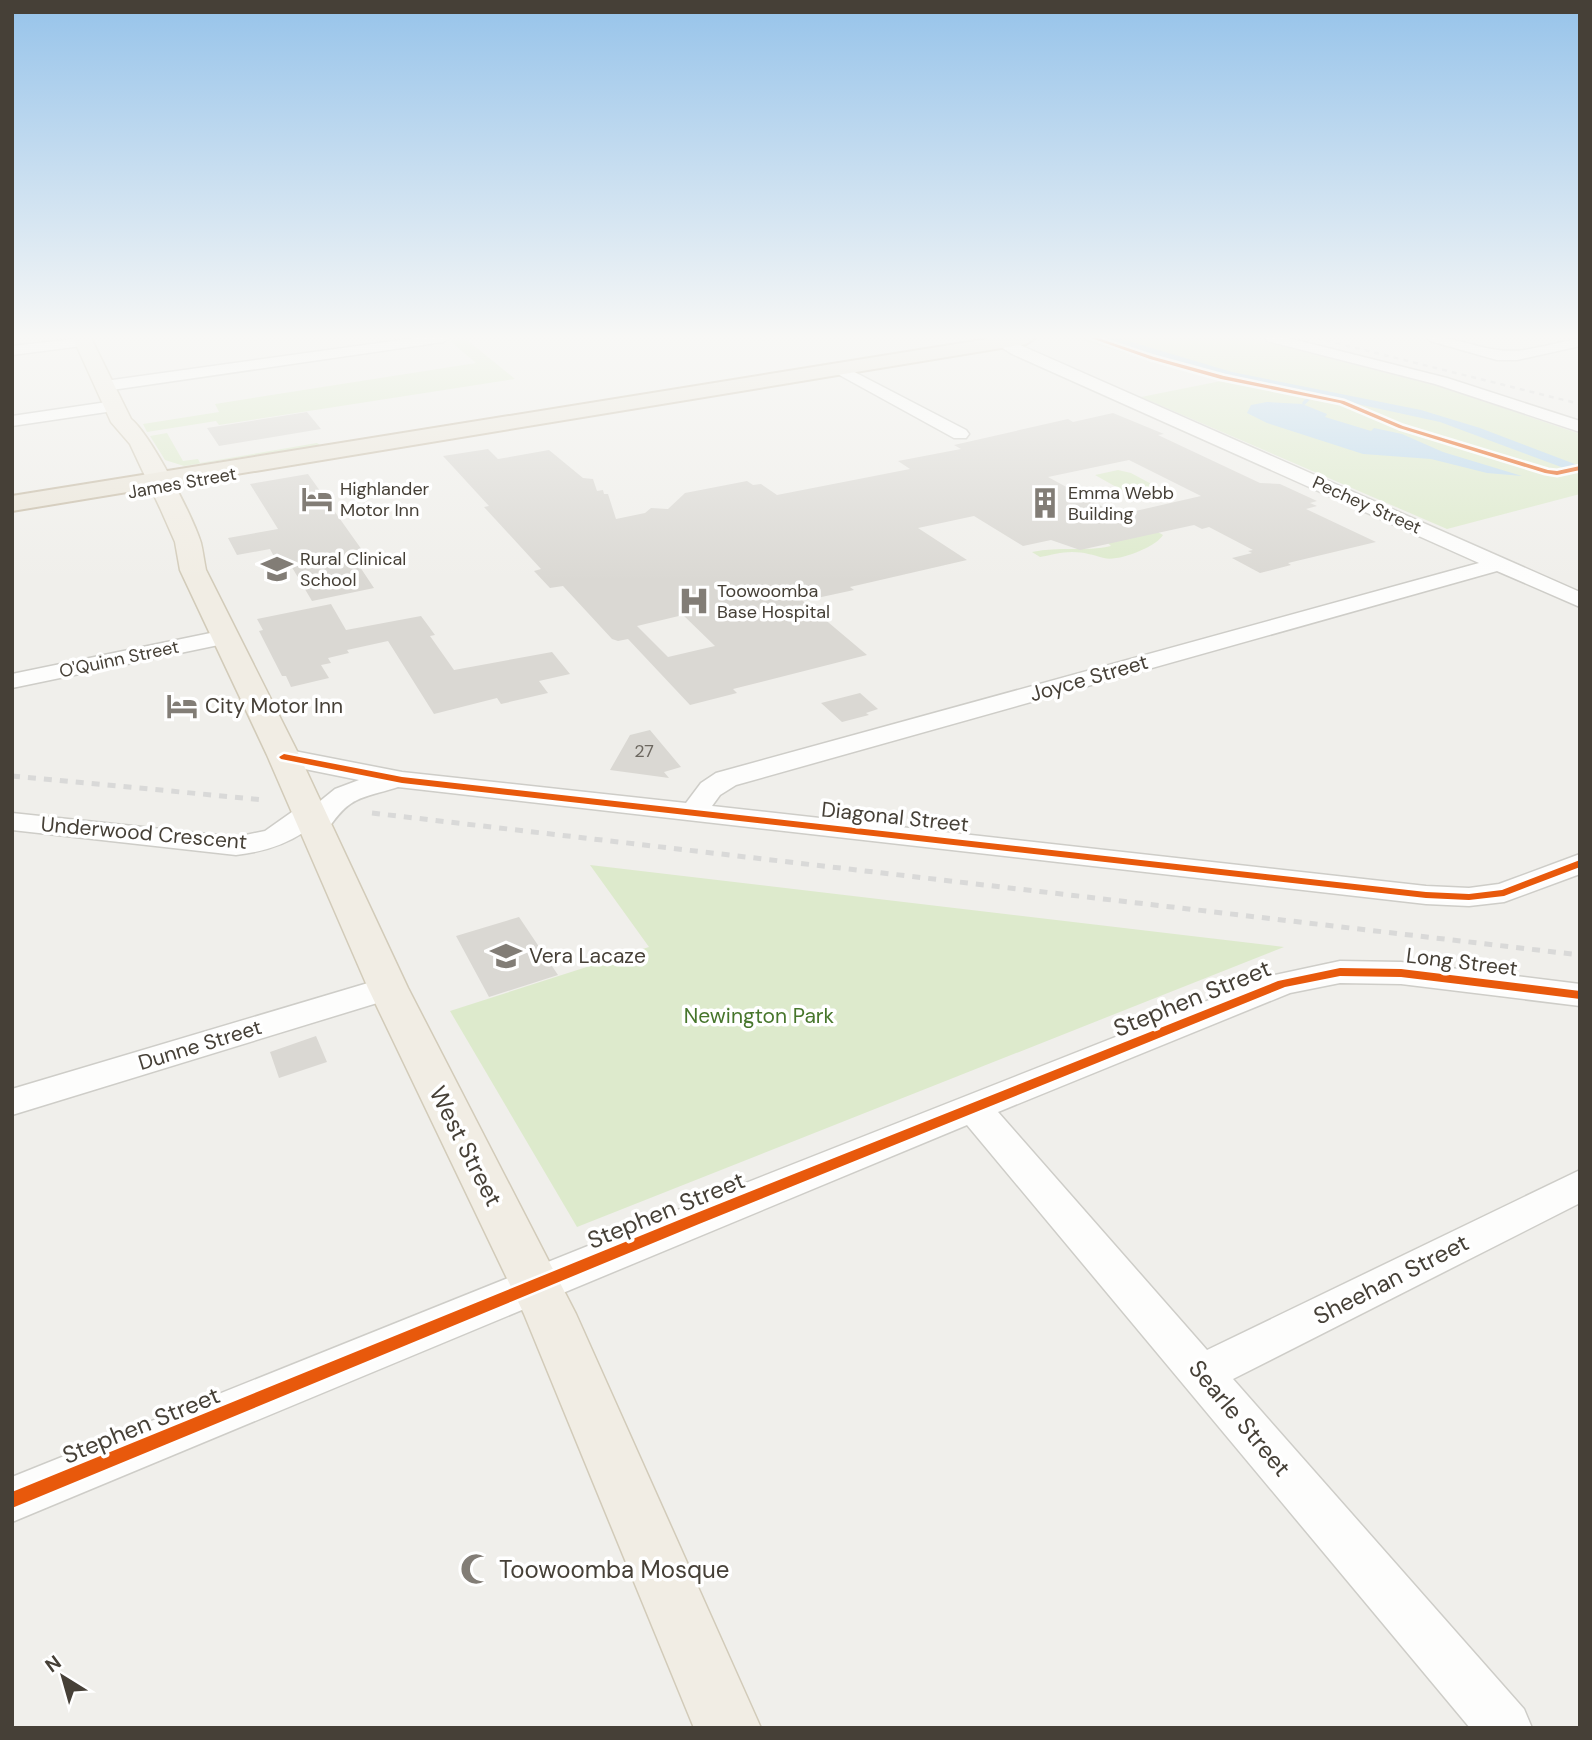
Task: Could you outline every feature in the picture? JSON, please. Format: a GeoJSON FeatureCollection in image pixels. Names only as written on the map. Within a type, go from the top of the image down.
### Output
{"type":"FeatureCollection","features":[{"type":"Feature","properties":{"kind":"highway","name":"James Street"},"geometry":{"type":"LineString","coordinates":[[149,485],[217,469],[537,419]]}},
{"type":"Feature","properties":{"kind":"highway","name":"James Street"},"geometry":{"type":"LineString","coordinates":[[75,497],[119,478],[179,494],[193,486],[351,450]]}},
{"type":"Feature","properties":{"kind":"highway"},"geometry":{"type":"LineString","coordinates":[[12,504],[75,497],[124,499],[137,503],[149,485]]}},
{"type":"Feature","properties":{"kind":"highway"},"geometry":{"type":"LineString","coordinates":[[12,511],[75,497]]}},
{"type":"Feature","properties":{"kind":"main road","name":"West Street"},"geometry":{"type":"LineString","coordinates":[[118,419],[121,447],[149,485],[173,549],[193,570],[284,757],[388,988],[537,1286],[729,1728]]}},
{"type":"Feature","properties":{"kind":"street"},"geometry":{"type":"LineString","coordinates":[[12,421],[39,419]]}},
{"type":"Feature","properties":{"kind":"street"},"geometry":{"type":"LineString","coordinates":[[932,419],[960,434]]}},
{"type":"Feature","properties":{"kind":"street","name":"Pechey Street"},"geometry":{"type":"LineString","coordinates":[[1174,419],[1580,600]]}},
{"type":"Feature","properties":{"kind":"street"},"geometry":{"type":"LineString","coordinates":[[1557,419],[1580,427]]}},
{"type":"Feature","properties":{"kind":"street","name":"Joyce Street"},"geometry":{"type":"LineString","coordinates":[[694,814],[705,793],[713,785],[726,779],[1499,564]]}},
{"type":"Feature","properties":{"kind":"street","name":"O'Quinn Street"},"geometry":{"type":"LineString","coordinates":[[12,681],[225,637]]}},
{"type":"Feature","properties":{"kind":"street","name":"Diagonal Street"},"geometry":{"type":"LineString","coordinates":[[284,757],[402,780],[1426,895],[1469,897],[1504,893],[1580,863]]}},
{"type":"Feature","properties":{"kind":"street","name":"Diagonal Street"},"geometry":{"type":"LineString","coordinates":[[312,820],[335,799],[358,786],[402,780]]}},
{"type":"Feature","properties":{"kind":"street","name":"Underwood Crescent"},"geometry":{"type":"LineString","coordinates":[[12,821],[236,846],[270,841],[312,820]]}},
{"type":"Feature","properties":{"kind":"street","name":"Long Street"},"geometry":{"type":"LineString","coordinates":[[1340,972],[1401,973],[1580,995]]}},
{"type":"Feature","properties":{"kind":"street","name":"Stephen Street"},"geometry":{"type":"LineString","coordinates":[[12,1500],[1282,984],[1340,972]]}},
{"type":"Feature","properties":{"kind":"street","name":"Dunne Street"},"geometry":{"type":"LineString","coordinates":[[12,1102],[388,988]]}},
{"type":"Feature","properties":{"kind":"street","name":"Searle Street"},"geometry":{"type":"LineString","coordinates":[[974,1109],[1505,1728]]}},
{"type":"Feature","properties":{"kind":"street","name":"Sheehan Street"},"geometry":{"type":"LineString","coordinates":[[1203,1373],[1580,1185]]}},
{"type":"Feature","properties":{"kind":"green space"},"geometry":{"type":"Polygon","coordinates":[[[173,419],[256,419],[219,425],[216,421],[147,432],[143,424],[173,419]]]}},
{"type":"Feature","properties":{"kind":"green space"},"geometry":{"type":"Polygon","coordinates":[[[1192,419],[1537,419],[1580,434],[1580,494],[1447,529],[1192,419]]]}},
{"type":"Feature","properties":{"kind":"green space"},"geometry":{"type":"Polygon","coordinates":[[[167,433],[183,461],[198,459],[200,463],[317,443],[320,445],[184,466],[165,460],[150,436],[167,433]]]}},
{"type":"Feature","properties":{"kind":"green space"},"geometry":{"type":"Polygon","coordinates":[[[1118,470],[1131,473],[1168,493],[1141,501],[1095,475],[1118,470]]]}},
{"type":"Feature","properties":{"kind":"green space"},"geometry":{"type":"Polygon","coordinates":[[[1151,528],[1163,535],[1159,540],[1145,549],[1118,558],[1072,552],[1040,557],[1032,552],[1111,546],[1108,543],[1151,528]]]}},
{"type":"Feature","properties":{"kind":"green space","name":"Newington Park"},"geometry":{"type":"Polygon","coordinates":[[[590,865],[1284,947],[577,1227],[450,1011],[649,947],[590,865]]]}},
{"type":"Feature","properties":{"kind":"water"},"geometry":{"type":"Polygon","coordinates":[[[1259,419],[1332,419],[1371,431],[1374,428],[1402,434],[1443,452],[1522,476],[1487,473],[1431,459],[1363,454],[1259,419]]]}},
{"type":"Feature","properties":{"kind":"water"},"geometry":{"type":"Polygon","coordinates":[[[1427,419],[1451,419],[1480,428],[1580,466],[1580,474],[1427,419]]]}},
{"type":"Feature","properties":{"kind":"building"},"geometry":{"type":"Polygon","coordinates":[[[262,419],[313,419],[321,429],[219,446],[207,428],[262,419]]]}},
{"type":"Feature","properties":{"kind":"building"},"geometry":{"type":"Polygon","coordinates":[[[1068,419],[1073,422],[1085,419],[1128,419],[1164,434],[1158,435],[1260,483],[1280,484],[1317,501],[1310,503],[1317,506],[1306,509],[1376,542],[1288,563],[1291,565],[1260,573],[1232,558],[1252,553],[1248,551],[1253,550],[1209,527],[1202,529],[1194,525],[1080,550],[1051,540],[1023,546],[974,516],[918,528],[967,560],[850,587],[854,590],[803,601],[867,655],[733,689],[737,693],[690,705],[628,639],[612,639],[563,586],[550,588],[534,571],[541,569],[484,507],[489,506],[443,456],[488,449],[498,459],[549,450],[583,478],[593,479],[597,491],[603,490],[604,494],[608,494],[616,519],[645,513],[651,508],[668,509],[685,493],[747,481],[753,485],[761,484],[777,495],[910,469],[898,461],[961,449],[954,445],[1068,419]],[[1129,460],[1048,477],[1118,515],[1201,496],[1129,460]],[[683,615],[637,626],[668,657],[715,646],[683,615]]]}},
{"type":"Feature","properties":{"kind":"building"},"geometry":{"type":"Polygon","coordinates":[[[308,474],[362,550],[350,552],[374,588],[312,601],[290,564],[279,566],[270,549],[237,555],[228,538],[278,529],[250,484],[308,474]]]}},
{"type":"Feature","properties":{"kind":"building"},"geometry":{"type":"Polygon","coordinates":[[[331,604],[346,630],[421,616],[435,635],[430,636],[454,670],[552,652],[570,674],[539,681],[548,693],[501,704],[497,698],[434,714],[388,641],[347,650],[349,653],[328,658],[331,663],[321,665],[329,678],[291,687],[286,676],[282,676],[259,631],[263,630],[257,619],[331,604]]]}},
{"type":"Feature","properties":{"kind":"building"},"geometry":{"type":"Polygon","coordinates":[[[860,693],[878,709],[866,713],[869,715],[842,722],[821,703],[860,693]]]}},
{"type":"Feature","properties":{"kind":"building"},"geometry":{"type":"Polygon","coordinates":[[[650,730],[681,767],[664,772],[669,778],[610,770],[630,735],[650,730]]]}},
{"type":"Feature","properties":{"kind":"building","name":"Vera Lacaze"},"geometry":{"type":"Polygon","coordinates":[[[519,917],[558,975],[489,997],[456,936],[519,917]]]}},
{"type":"Feature","properties":{"kind":"building"},"geometry":{"type":"Polygon","coordinates":[[[316,1036],[327,1062],[279,1078],[270,1052],[316,1036]]]}},
{"type":"Feature","properties":{"kind":"railway"},"geometry":{"type":"LineString","coordinates":[[12,776],[265,800]]}},
{"type":"Feature","properties":{"kind":"railway"},"geometry":{"type":"LineString","coordinates":[[372,813],[1580,955]]}},
{"type":"Feature","properties":{"kind":"cycle path"},"geometry":{"type":"LineString","coordinates":[[1383,419],[1547,472],[1557,473],[1580,468]]}},
{"type":"Feature","properties":{"kind":"cycle path"},"geometry":{"type":"LineString","coordinates":[[284,757],[402,780],[1426,895],[1469,897],[1504,893],[1580,863]]}},
{"type":"Feature","properties":{"kind":"cycle path"},"geometry":{"type":"LineString","coordinates":[[12,1500],[694,1220],[1282,984],[1340,972],[1401,973],[1580,995]]}},
{"type":"Feature","properties":{"kind":"place","name":"Highlander Motor Inn"},"geometry":{"type":"Point","coordinates":[317,499]}},
{"type":"Feature","properties":{"kind":"place","name":"Emma Webb Building"},"geometry":{"type":"Point","coordinates":[1045,503]}},
{"type":"Feature","properties":{"kind":"place","name":"Rural Clinical School"},"geometry":{"type":"Point","coordinates":[277,569]}},
{"type":"Feature","properties":{"kind":"place","name":"Toowoomba Base Hospital"},"geometry":{"type":"Point","coordinates":[694,601]}},
{"type":"Feature","properties":{"kind":"place","name":"City Motor Inn"},"geometry":{"type":"Point","coordinates":[182,706]}},
{"type":"Feature","properties":{"kind":"place","name":"Vera Lacaze"},"geometry":{"type":"Point","coordinates":[506,956]}},
{"type":"Feature","properties":{"kind":"place","name":"Toowoomba Mosque"},"geometry":{"type":"Point","coordinates":[476,1569]}}]}
